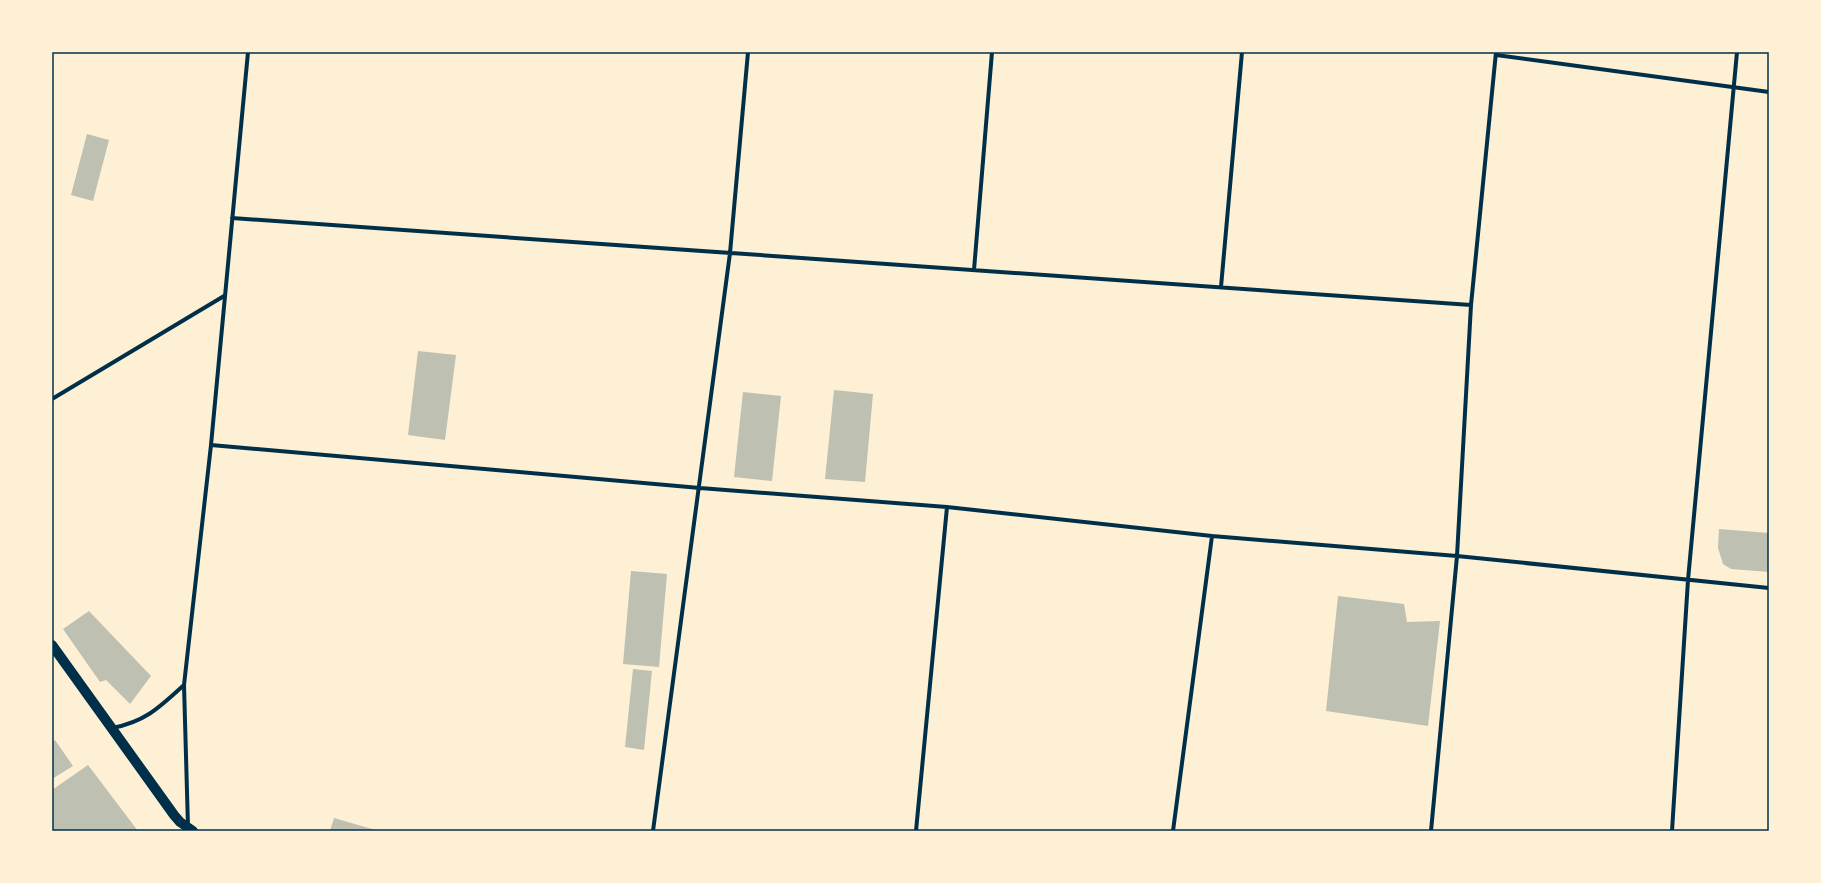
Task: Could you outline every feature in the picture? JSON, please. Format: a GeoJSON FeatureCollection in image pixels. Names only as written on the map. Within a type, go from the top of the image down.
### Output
{"type":"FeatureCollection","features":[{"type":"Feature","properties":{"kind":"main road"},"geometry":{"type":"LineString","coordinates":[[52,645],[174,815],[189,830]]}},
{"type":"Feature","properties":{"kind":"street"},"geometry":{"type":"LineString","coordinates":[[189,830],[184,685],[211,445],[248,52]]}},
{"type":"Feature","properties":{"kind":"street"},"geometry":{"type":"LineString","coordinates":[[653,831],[700,488],[730,253],[748,52]]}},
{"type":"Feature","properties":{"kind":"street"},"geometry":{"type":"LineString","coordinates":[[974,270],[992,52]]}},
{"type":"Feature","properties":{"kind":"street"},"geometry":{"type":"LineString","coordinates":[[1221,287],[1242,52]]}},
{"type":"Feature","properties":{"kind":"street"},"geometry":{"type":"LineString","coordinates":[[1672,831],[1688,580],[1737,52]]}},
{"type":"Feature","properties":{"kind":"street"},"geometry":{"type":"LineString","coordinates":[[1431,831],[1457,556],[1471,305],[1496,54],[1769,92]]}},
{"type":"Feature","properties":{"kind":"street"},"geometry":{"type":"LineString","coordinates":[[232,218],[1471,305]]}},
{"type":"Feature","properties":{"kind":"street"},"geometry":{"type":"LineString","coordinates":[[52,399],[224,296]]}},
{"type":"Feature","properties":{"kind":"street"},"geometry":{"type":"LineString","coordinates":[[211,445],[700,488],[947,507],[1212,536],[1457,556],[1769,588]]}},
{"type":"Feature","properties":{"kind":"street"},"geometry":{"type":"LineString","coordinates":[[916,831],[947,507]]}},
{"type":"Feature","properties":{"kind":"street"},"geometry":{"type":"LineString","coordinates":[[1173,831],[1212,536]]}},
{"type":"Feature","properties":{"kind":"street"},"geometry":{"type":"LineString","coordinates":[[112,728],[142,720],[184,685]]}},
{"type":"Feature","properties":{"kind":"building"},"geometry":{"type":"Polygon","coordinates":[[[87,134],[109,140],[93,201],[71,195],[87,134]]]}},
{"type":"Feature","properties":{"kind":"building"},"geometry":{"type":"Polygon","coordinates":[[[418,351],[456,355],[445,440],[408,435],[418,351]]]}},
{"type":"Feature","properties":{"kind":"building"},"geometry":{"type":"Polygon","coordinates":[[[834,390],[873,394],[865,482],[825,479],[834,390]]]}},
{"type":"Feature","properties":{"kind":"building"},"geometry":{"type":"Polygon","coordinates":[[[743,392],[781,396],[772,481],[734,477],[743,392]]]}},
{"type":"Feature","properties":{"kind":"building"},"geometry":{"type":"Polygon","coordinates":[[[1719,529],[1769,533],[1769,572],[1731,569],[1723,564],[1718,548],[1719,529]]]}},
{"type":"Feature","properties":{"kind":"building"},"geometry":{"type":"Polygon","coordinates":[[[631,571],[667,574],[659,667],[623,664],[631,571]]]}},
{"type":"Feature","properties":{"kind":"building"},"geometry":{"type":"Polygon","coordinates":[[[1338,596],[1404,604],[1407,622],[1440,621],[1428,726],[1326,711],[1338,596]]]}},
{"type":"Feature","properties":{"kind":"building"},"geometry":{"type":"Polygon","coordinates":[[[89,611],[151,676],[130,704],[106,680],[100,682],[63,629],[89,611]]]}},
{"type":"Feature","properties":{"kind":"building"},"geometry":{"type":"Polygon","coordinates":[[[633,669],[652,671],[644,750],[625,747],[633,669]]]}},
{"type":"Feature","properties":{"kind":"building"},"geometry":{"type":"Polygon","coordinates":[[[55,740],[73,766],[52,779],[52,742],[55,740]]]}},
{"type":"Feature","properties":{"kind":"building"},"geometry":{"type":"Polygon","coordinates":[[[88,765],[138,831],[52,831],[52,790],[88,765]]]}},
{"type":"Feature","properties":{"kind":"building"},"geometry":{"type":"Polygon","coordinates":[[[334,818],[379,831],[330,831],[334,818]]]}}]}
